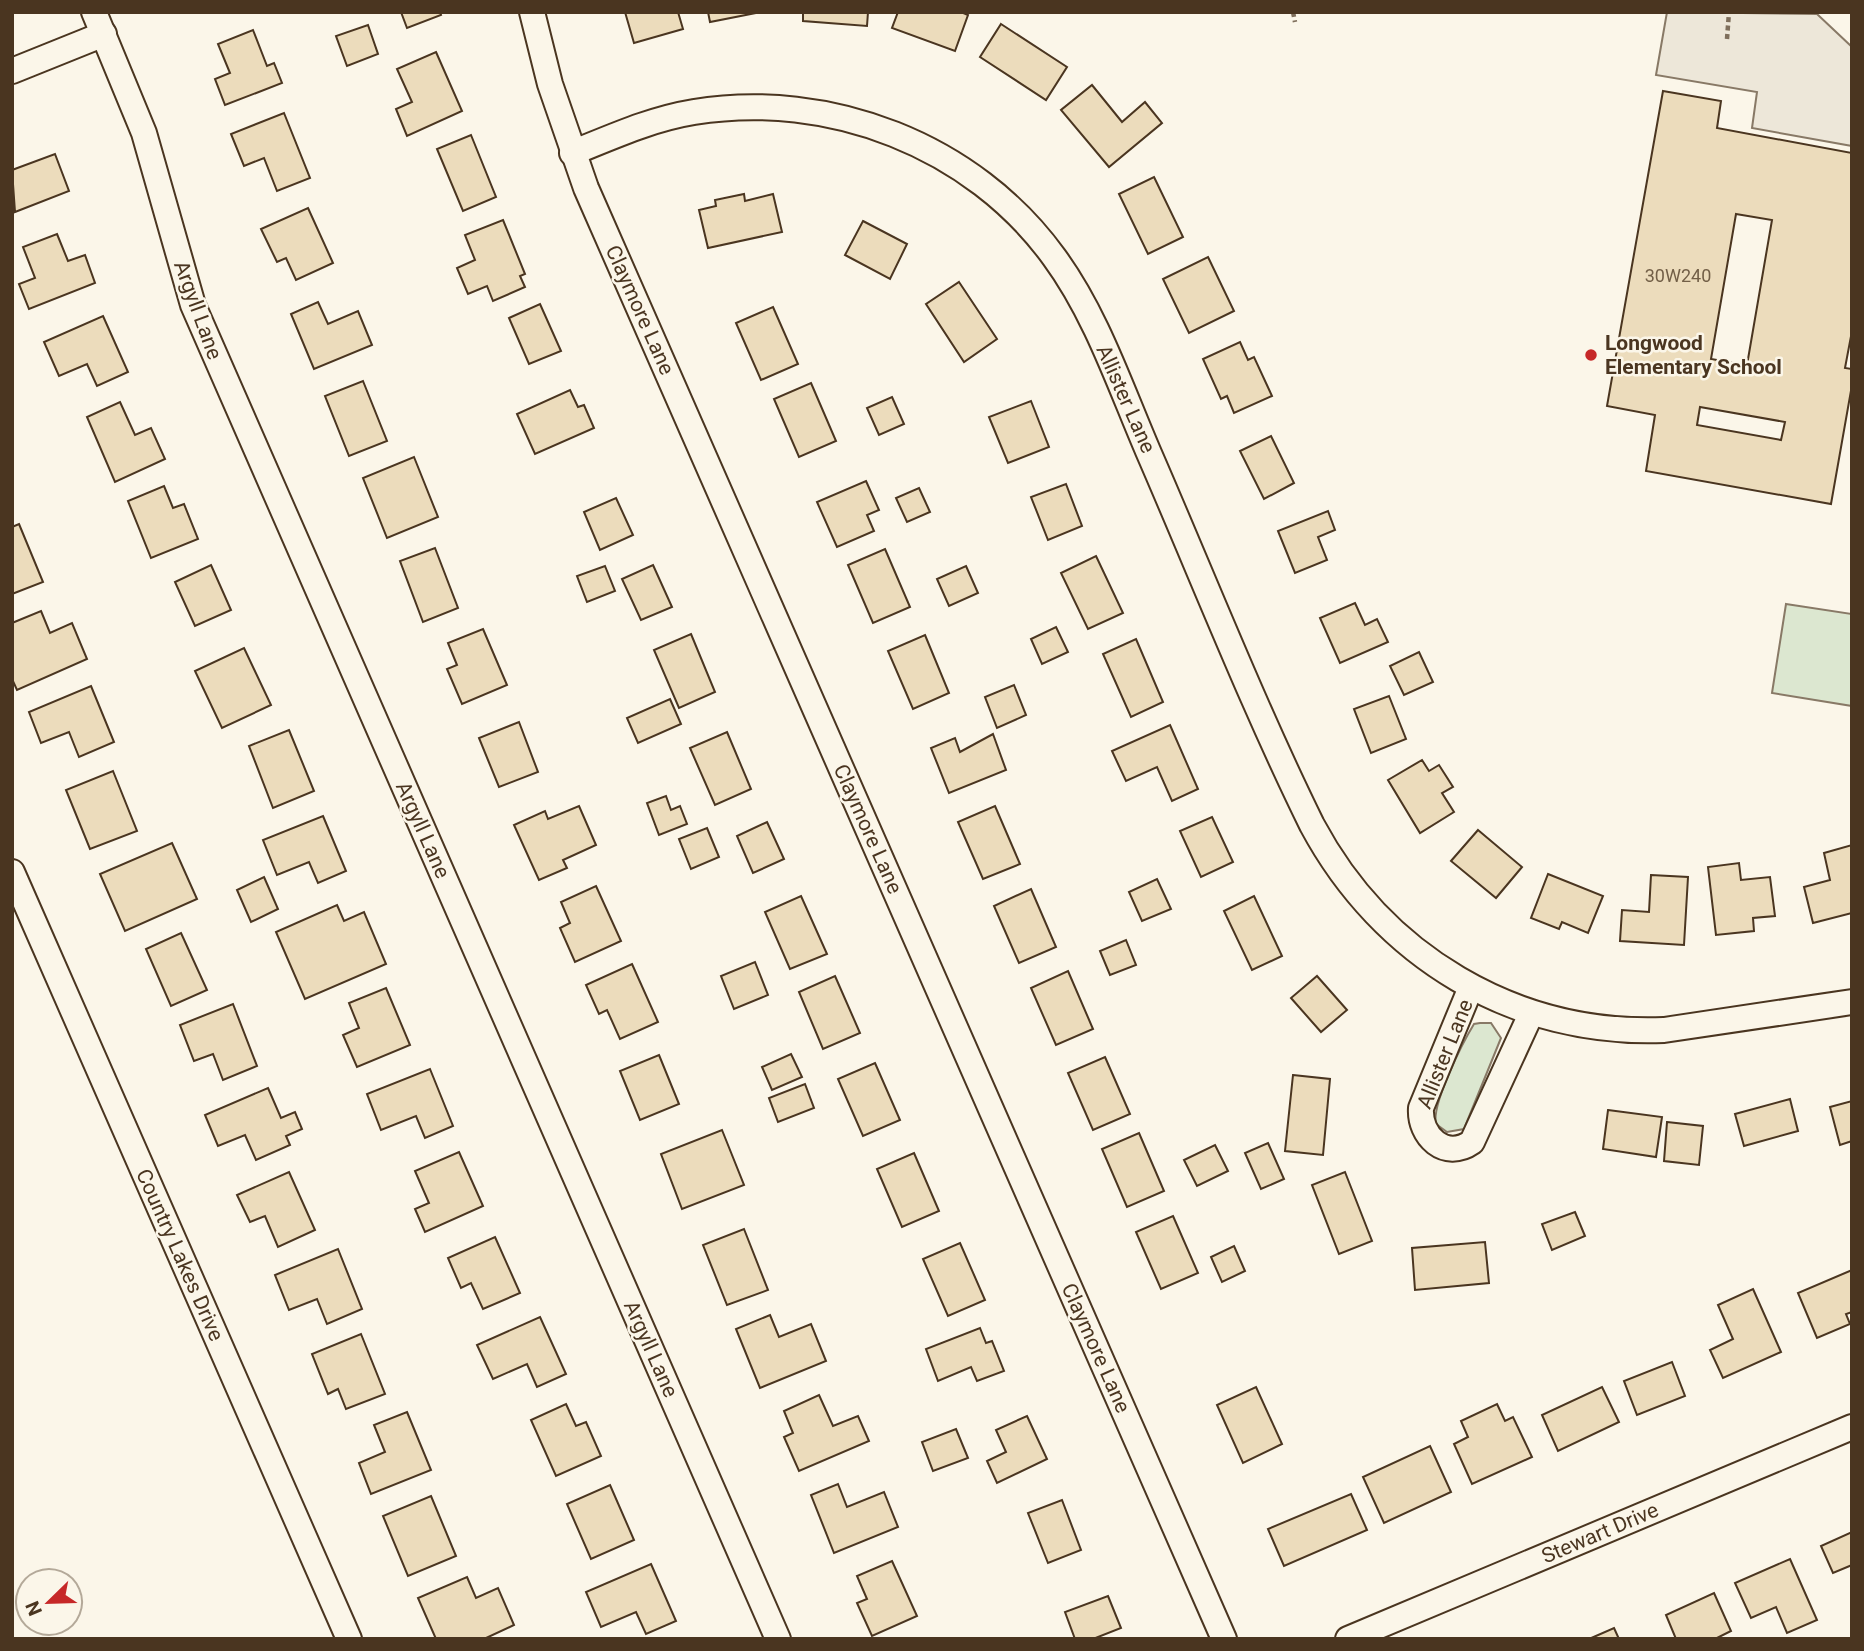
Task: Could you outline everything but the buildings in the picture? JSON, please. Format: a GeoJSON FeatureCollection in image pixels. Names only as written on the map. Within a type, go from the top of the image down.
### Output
{"type":"FeatureCollection","features":[{"type":"Feature","properties":{"kind":"street","name":"Claymore Lane"},"geometry":{"type":"LineString","coordinates":[[532,12],[550,84],[572,153],[1224,1639]]}},
{"type":"Feature","properties":{"kind":"street"},"geometry":{"type":"LineString","coordinates":[[12,71],[99,23]]}},
{"type":"Feature","properties":{"kind":"street","name":"Argyll Lane"},"geometry":{"type":"LineString","coordinates":[[99,23],[144,133],[193,305],[778,1639]]}},
{"type":"Feature","properties":{"kind":"street","name":"Allister Lane"},"geometry":{"type":"LineString","coordinates":[[572,153],[661,119],[694,112],[751,106],[813,110],[865,124],[922,146],[999,199],[1053,255],[1090,319],[1294,788],[1328,855],[1362,900],[1411,949],[1471,987],[1531,1014],[1583,1025],[1634,1031],[1703,1026],[1852,1002]]}},
{"type":"Feature","properties":{"kind":"street","name":"Country Lakes Drive"},"geometry":{"type":"LineString","coordinates":[[12,872],[349,1639]]}},
{"type":"Feature","properties":{"kind":"street","name":"Allister Lane"},"geometry":{"type":"LineString","coordinates":[[1471,987],[1421,1108],[1420,1123],[1425,1134],[1444,1148],[1462,1149],[1472,1142],[1531,1014]]}},
{"type":"Feature","properties":{"kind":"street","name":"Stewart Drive"},"geometry":{"type":"LineString","coordinates":[[1348,1639],[1852,1427]]}},
{"type":"Feature","properties":{"kind":"path"},"geometry":{"type":"LineString","coordinates":[[1293,12],[1294,22]]}},
{"type":"Feature","properties":{"kind":"path"},"geometry":{"type":"LineString","coordinates":[[1727,39],[1729,12]]}},
{"type":"Feature","properties":{"kind":"green space"},"geometry":{"type":"Polygon","coordinates":[[[1786,604],[1852,614],[1852,706],[1772,693],[1786,604]]]}},
{"type":"Feature","properties":{"kind":"green space"},"geometry":{"type":"Polygon","coordinates":[[[1491,1023],[1501,1038],[1464,1129],[1447,1132],[1436,1124],[1438,1103],[1474,1024],[1491,1023]]]}},
{"type":"Feature","properties":{"kind":"shaded area"},"geometry":{"type":"Polygon","coordinates":[[[1667,12],[1817,14],[1852,47],[1852,146],[1752,128],[1757,92],[1656,75],[1667,12]]]}},
{"type":"Feature","properties":{"kind":"place","name":"Longwood Elementary School"},"geometry":{"type":"Point","coordinates":[1591,355]}}]}
